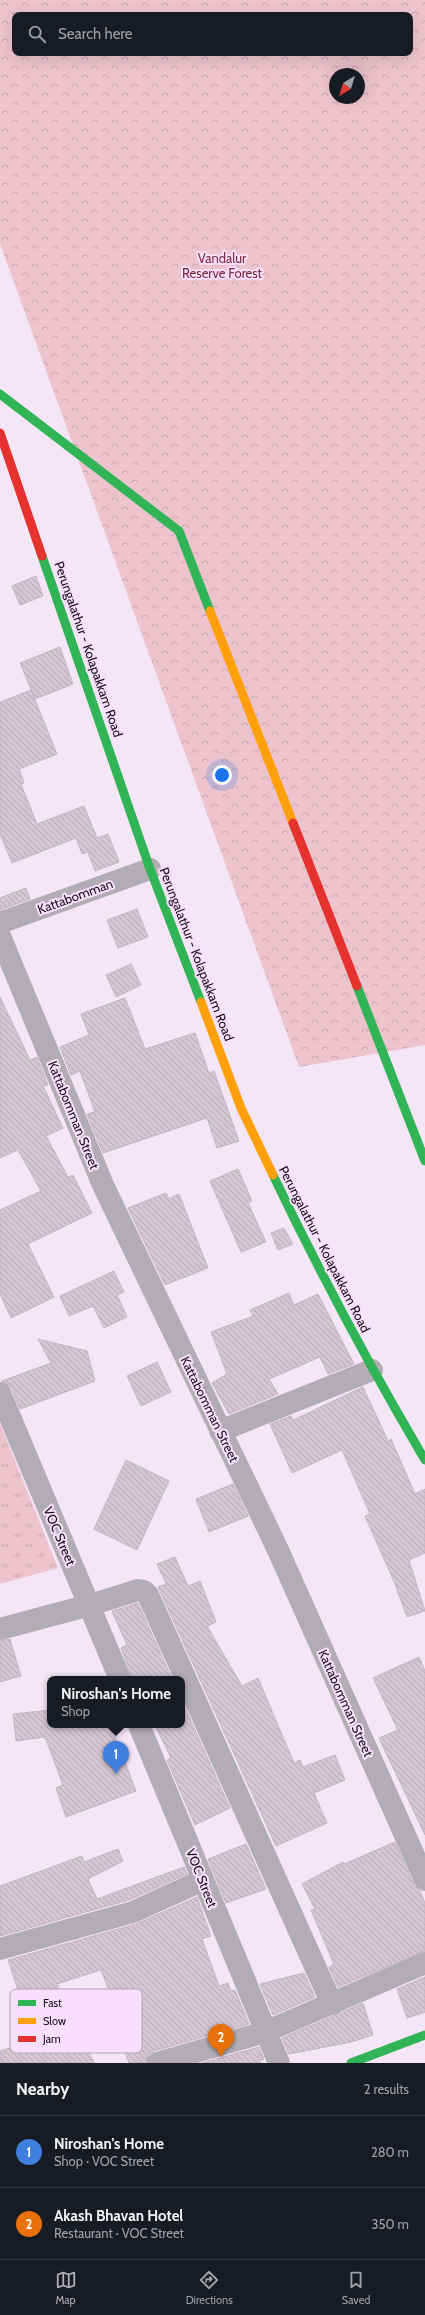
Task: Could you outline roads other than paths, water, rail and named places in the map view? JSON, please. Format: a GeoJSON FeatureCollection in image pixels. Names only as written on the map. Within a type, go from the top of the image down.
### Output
{"type":"FeatureCollection","features":[{"type":"Feature","properties":{"kind":"main road"},"geometry":{"type":"LineString","coordinates":[[0,394],[178,531],[425,1161]]}},
{"type":"Feature","properties":{"kind":"main road","name":"Perungalathur - Kolapakkam Road"},"geometry":{"type":"LineString","coordinates":[[0,433],[150,869],[241,1108],[313,1258],[372,1370],[425,1460]]}},
{"type":"Feature","properties":{"kind":"main road"},"geometry":{"type":"LineString","coordinates":[[351,2063],[425,2035]]}},
{"type":"Feature","properties":{"kind":"street","name":"Kattabomman"},"geometry":{"type":"LineString","coordinates":[[0,923],[150,869]]}},
{"type":"Feature","properties":{"kind":"street","name":"Kattabomman Street"},"geometry":{"type":"LineString","coordinates":[[0,936],[103,1185],[278,1550],[425,1880]]}},
{"type":"Feature","properties":{"kind":"street"},"geometry":{"type":"LineString","coordinates":[[220,1431],[372,1370]]}},
{"type":"Feature","properties":{"kind":"street","name":"VOC Street"},"geometry":{"type":"LineString","coordinates":[[0,1393],[119,1676]]}},
{"type":"Feature","properties":{"kind":"street"},"geometry":{"type":"LineString","coordinates":[[0,1628],[90,1606],[138,1590],[144,1591],[152,1601],[332,2004]]}},
{"type":"Feature","properties":{"kind":"street","name":"VOC Street"},"geometry":{"type":"LineString","coordinates":[[140,1728],[279,2063]]}},
{"type":"Feature","properties":{"kind":"street"},"geometry":{"type":"LineString","coordinates":[[0,1949],[133,1912],[203,1880]]}},
{"type":"Feature","properties":{"kind":"street"},"geometry":{"type":"LineString","coordinates":[[157,2063],[265,2032],[425,1963]]}},
{"type":"Feature","properties":{"kind":"place","name":"Niroshan's Home"},"geometry":{"type":"Point","coordinates":[116,1774]}},
{"type":"Feature","properties":{"kind":"place","name":"Akash Bhavan Hotel"},"geometry":{"type":"Point","coordinates":[221,2057]}},
{"type":"Feature","properties":{"kind":"park label","name":"Vandalur Reserve Forest"},"geometry":{"type":"Point","coordinates":[222,266]}}]}
